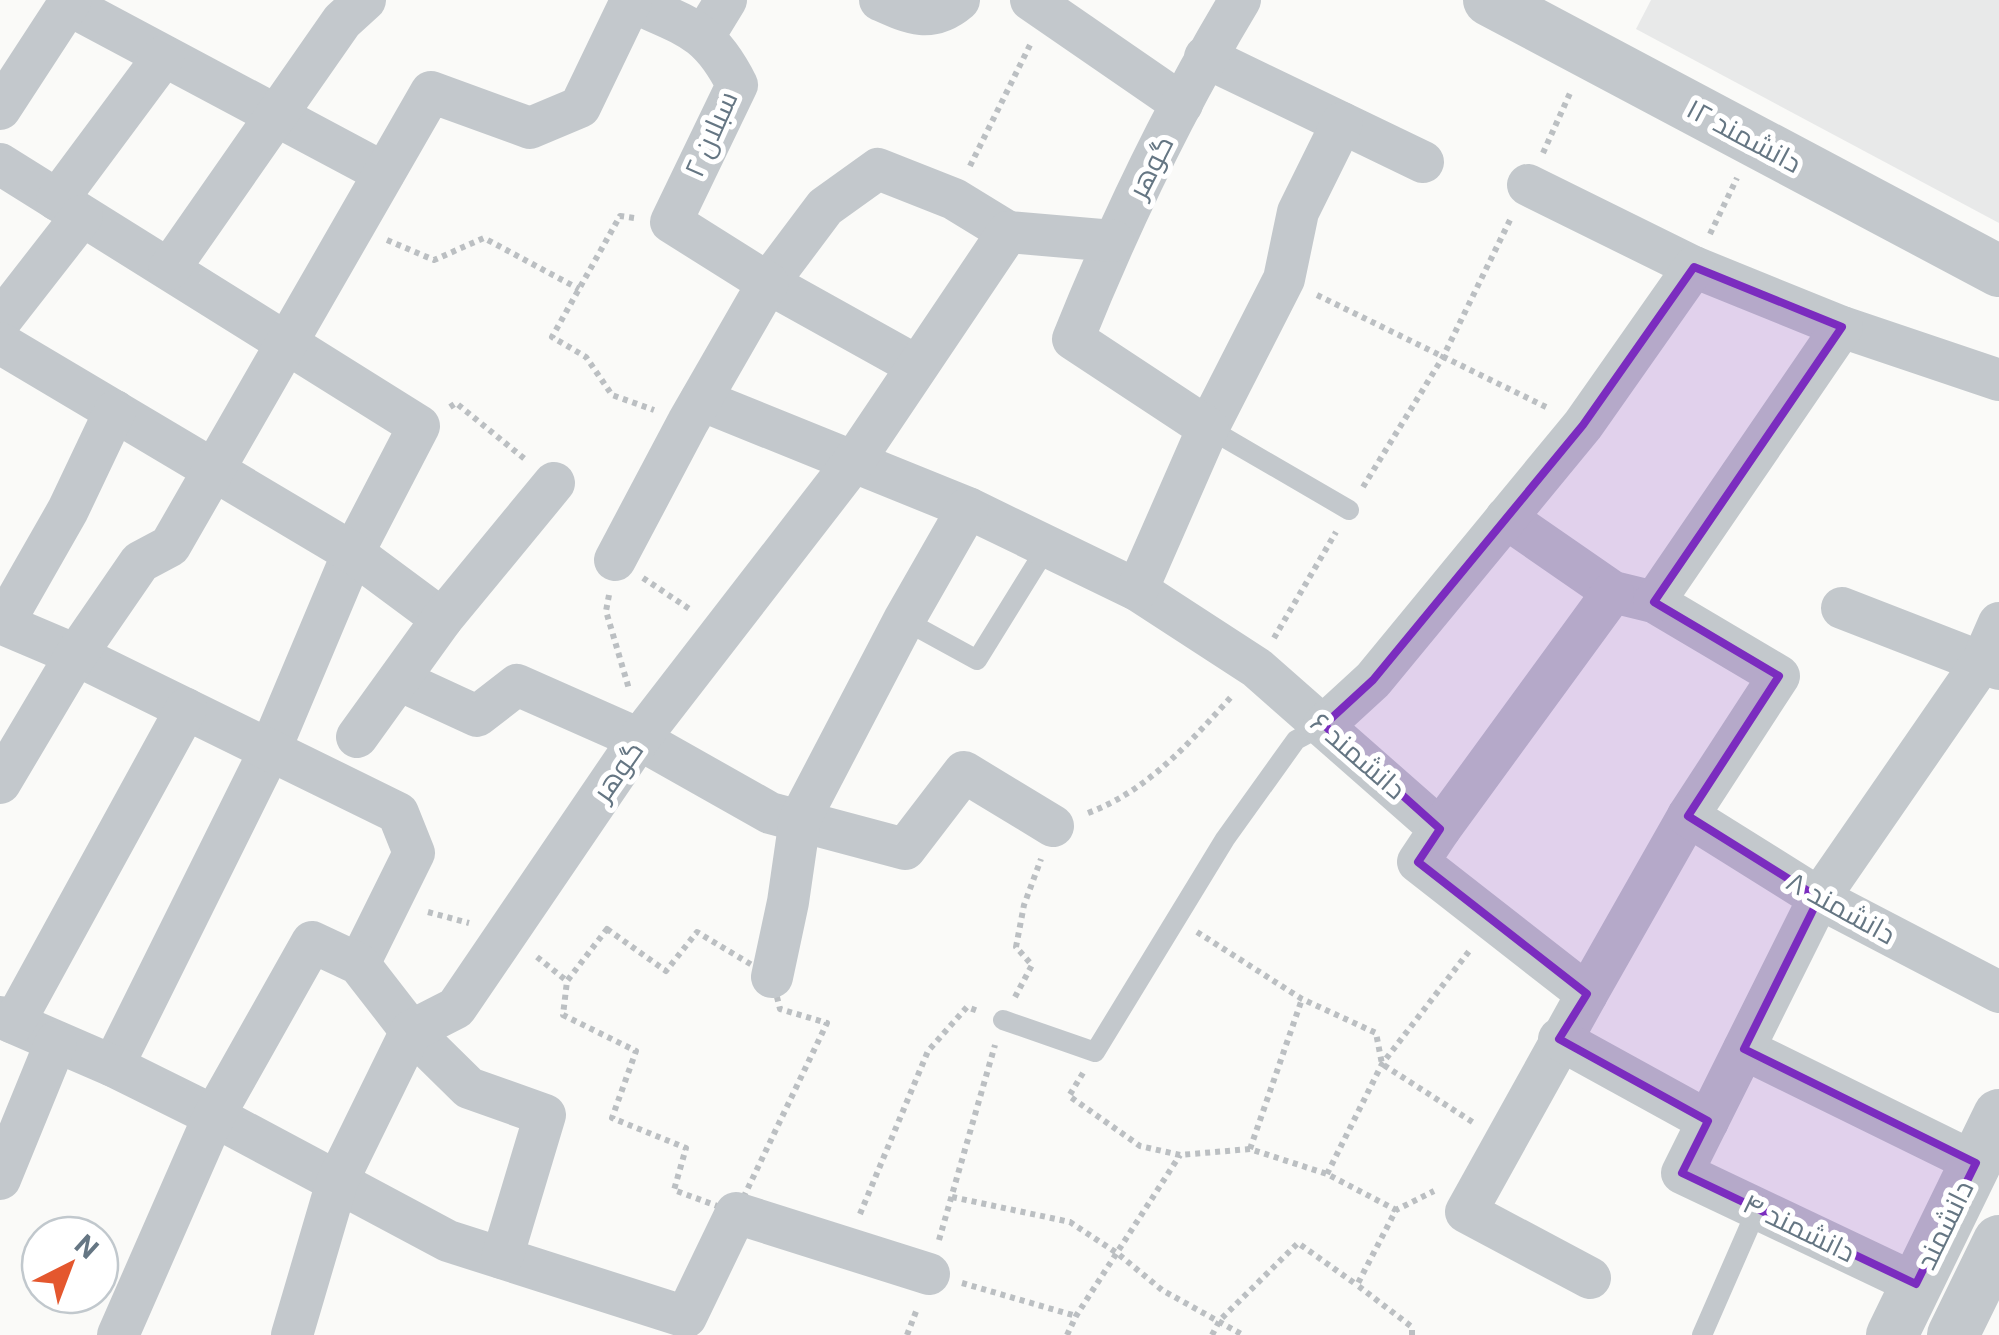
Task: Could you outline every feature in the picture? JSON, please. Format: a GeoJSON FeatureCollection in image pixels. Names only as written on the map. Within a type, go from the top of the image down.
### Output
{"type":"FeatureCollection","features":[{"type":"Feature","properties":{"kind":"street"},"geometry":{"type":"LineString","coordinates":[[170,269],[342,22],[365,0]]}},
{"type":"Feature","properties":{"kind":"street"},"geometry":{"type":"LineString","coordinates":[[0,783],[76,655],[140,562],[170,546],[431,92],[530,128],[580,107],[630,0],[715,18]]}},
{"type":"Feature","properties":{"kind":"street"},"geometry":{"type":"LineString","coordinates":[[880,0],[917,17],[950,7],[959,0]]}},
{"type":"Feature","properties":{"kind":"street","name":"گوهر"},"geometry":{"type":"LineString","coordinates":[[1208,428],[1073,339],[1113,241],[1205,57],[1240,0]]}},
{"type":"Feature","properties":{"kind":"street","name":"دانشمند ۱۲"},"geometry":{"type":"LineString","coordinates":[[1490,0],[1999,271]]}},
{"type":"Feature","properties":{"kind":"street"},"geometry":{"type":"LineString","coordinates":[[0,108],[70,3],[384,173]]}},
{"type":"Feature","properties":{"kind":"street"},"geometry":{"type":"LineString","coordinates":[[1038,6],[1182,104]]}},
{"type":"Feature","properties":{"kind":"street","name":"سبلان ۲"},"geometry":{"type":"LineString","coordinates":[[671,222],[737,85],[722,55],[715,18]]}},
{"type":"Feature","properties":{"kind":"street"},"geometry":{"type":"LineString","coordinates":[[0,321],[164,56]]}},
{"type":"Feature","properties":{"kind":"street"},"geometry":{"type":"LineString","coordinates":[[1205,57],[1422,162]]}},
{"type":"Feature","properties":{"kind":"street"},"geometry":{"type":"LineString","coordinates":[[1136,590],[1208,428],[1284,279],[1298,212],[1342,122]]}},
{"type":"Feature","properties":{"kind":"street"},"geometry":{"type":"LineString","coordinates":[[0,164],[419,426],[353,553],[270,750],[112,1066]]}},
{"type":"Feature","properties":{"kind":"street"},"geometry":{"type":"LineString","coordinates":[[615,560],[768,283],[825,207],[878,170],[954,199],[1008,232],[1113,241]]}},
{"type":"Feature","properties":{"kind":"street"},"geometry":{"type":"LineString","coordinates":[[1528,185],[1694,267],[1842,328],[1999,380]]}},
{"type":"Feature","properties":{"kind":"street"},"geometry":{"type":"LineString","coordinates":[[671,222],[768,283],[918,366]]}},
{"type":"Feature","properties":{"kind":"street","name":"گوهر"},"geometry":{"type":"LineString","coordinates":[[411,1031],[456,1008],[639,739],[854,460],[1008,232]]}},
{"type":"Feature","properties":{"kind":"street"},"geometry":{"type":"LineString","coordinates":[[1324,724],[1373,680],[1583,425],[1694,267]]}},
{"type":"Feature","properties":{"kind":"street"},"geometry":{"type":"LineString","coordinates":[[1654,602],[1842,328]]}},
{"type":"Feature","properties":{"kind":"street"},"geometry":{"type":"LineString","coordinates":[[0,343],[353,553],[442,619]]}},
{"type":"Feature","properties":{"kind":"street"},"geometry":{"type":"LineString","coordinates":[[115,411],[68,510],[3,624],[76,655],[398,813],[414,853],[359,964]]}},
{"type":"Feature","properties":{"kind":"street","name":"دانشمند ۶"},"geometry":{"type":"LineString","coordinates":[[694,411],[854,460],[968,508],[1136,590],[1257,668],[1440,828]]}},
{"type":"Feature","properties":{"kind":"street"},"geometry":{"type":"LineString","coordinates":[[358,737],[442,619],[554,483]]}},
{"type":"Feature","properties":{"kind":"street"},"geometry":{"type":"LineString","coordinates":[[772,976],[800,819],[904,620],[968,508]]}},
{"type":"Feature","properties":{"kind":"street"},"geometry":{"type":"LineString","coordinates":[[1506,518],[1613,592],[1654,602],[1779,676],[1688,816],[1466,1212],[1590,1278]]}},
{"type":"Feature","properties":{"kind":"street"},"geometry":{"type":"LineString","coordinates":[[1587,994],[1418,862],[1613,592]]}},
{"type":"Feature","properties":{"kind":"street"},"geometry":{"type":"LineString","coordinates":[[1842,608],[1990,666]]}},
{"type":"Feature","properties":{"kind":"street"},"geometry":{"type":"LineString","coordinates":[[1560,1039],[1708,1121],[1819,898],[1990,666],[1999,623]]}},
{"type":"Feature","properties":{"kind":"street"},"geometry":{"type":"LineString","coordinates":[[401,680],[477,716],[516,685],[639,739],[770,813],[906,849],[964,772],[1052,826]]}},
{"type":"Feature","properties":{"kind":"street"},"geometry":{"type":"LineString","coordinates":[[186,709],[7,1020],[214,1116],[448,1241],[686,1317],[736,1213],[929,1274]]}},
{"type":"Feature","properties":{"kind":"street","name":"دانشمند ۸"},"geometry":{"type":"LineString","coordinates":[[1688,816],[1819,898],[1999,992]]}},
{"type":"Feature","properties":{"kind":"street"},"geometry":{"type":"LineString","coordinates":[[118,1335],[214,1116],[312,942],[359,964],[411,1031],[470,1088],[545,1116],[502,1258]]}},
{"type":"Feature","properties":{"kind":"street"},"geometry":{"type":"LineString","coordinates":[[292,1335],[338,1182],[411,1031]]}},
{"type":"Feature","properties":{"kind":"street"},"geometry":{"type":"LineString","coordinates":[[0,1180],[56,1042]]}},
{"type":"Feature","properties":{"kind":"street"},"geometry":{"type":"LineString","coordinates":[[1744,1050],[1976,1163]]}},
{"type":"Feature","properties":{"kind":"street","name":"دانشمند"},"geometry":{"type":"LineString","coordinates":[[1892,1335],[1999,1115]]}},
{"type":"Feature","properties":{"kind":"street","name":"دانشمند ۴"},"geometry":{"type":"LineString","coordinates":[[1708,1121],[1682,1173],[1916,1284]]}},
{"type":"Feature","properties":{"kind":"street"},"geometry":{"type":"LineString","coordinates":[[1952,1335],[1988,1293],[1999,1242]]}},
{"type":"Feature","properties":{"kind":"lane"},"geometry":{"type":"LineString","coordinates":[[1208,428],[1349,510]]}},
{"type":"Feature","properties":{"kind":"lane"},"geometry":{"type":"LineString","coordinates":[[904,620],[976,660],[1047,546]]}},
{"type":"Feature","properties":{"kind":"lane"},"geometry":{"type":"LineString","coordinates":[[1003,1020],[1095,1052],[1225,839],[1296,740],[1324,724]]}},
{"type":"Feature","properties":{"kind":"lane"},"geometry":{"type":"LineString","coordinates":[[1702,1335],[1758,1207]]}},
{"type":"Feature","properties":{"kind":"path"},"geometry":{"type":"LineString","coordinates":[[954,199],[1038,6]]}},
{"type":"Feature","properties":{"kind":"path"},"geometry":{"type":"LineString","coordinates":[[1694,267],[1756,141]]}},
{"type":"Feature","properties":{"kind":"path"},"geometry":{"type":"LineString","coordinates":[[671,222],[620,216],[552,337],[586,357],[612,395],[694,411]]}},
{"type":"Feature","properties":{"kind":"path"},"geometry":{"type":"LineString","coordinates":[[354,226],[434,260],[484,238],[579,288]]}},
{"type":"Feature","properties":{"kind":"path"},"geometry":{"type":"LineString","coordinates":[[1284,279],[1583,425]]}},
{"type":"Feature","properties":{"kind":"path"},"geometry":{"type":"LineString","coordinates":[[639,739],[624,665],[606,612],[615,560],[723,631]]}},
{"type":"Feature","properties":{"kind":"path"},"geometry":{"type":"LineString","coordinates":[[1176,919],[1302,999],[1376,1033],[1382,1064],[1504,1143]]}},
{"type":"Feature","properties":{"kind":"path"},"geometry":{"type":"LineString","coordinates":[[1327,1174],[1382,1064],[1492,921]]}},
{"type":"Feature","properties":{"kind":"path"},"geometry":{"type":"LineString","coordinates":[[607,928],[666,970],[697,932],[772,976],[780,1010],[828,1023],[736,1213],[674,1190],[686,1148],[612,1118],[636,1050],[563,1015],[567,981],[607,928]]}},
{"type":"Feature","properties":{"kind":"path"},"geometry":{"type":"LineString","coordinates":[[1250,1149],[1302,999]]}},
{"type":"Feature","properties":{"kind":"path"},"geometry":{"type":"LineString","coordinates":[[846,1248],[928,1051],[967,1007],[1003,1020]]}},
{"type":"Feature","properties":{"kind":"path"},"geometry":{"type":"LineString","coordinates":[[1095,1052],[1069,1096],[1140,1146],[1180,1155],[1250,1149],[1327,1174],[1396,1210]]}},
{"type":"Feature","properties":{"kind":"path"},"geometry":{"type":"LineString","coordinates":[[1067,1335],[1180,1155]]}},
{"type":"Feature","properties":{"kind":"path"},"geometry":{"type":"LineString","coordinates":[[1357,1285],[1396,1210],[1434,1191],[1466,1212]]}},
{"type":"Feature","properties":{"kind":"path"},"geometry":{"type":"LineString","coordinates":[[952,1197],[1070,1222],[1117,1253],[1162,1290],[1243,1335]]}},
{"type":"Feature","properties":{"kind":"path"},"geometry":{"type":"LineString","coordinates":[[1212,1335],[1220,1320],[1298,1243],[1412,1328],[1412,1335]]}},
{"type":"Feature","properties":{"kind":"path"},"geometry":{"type":"LineString","coordinates":[[929,1274],[1076,1316]]}},
{"type":"Feature","properties":{"kind":"highlighted area"},"geometry":{"type":"Polygon","coordinates":[[[1694,267],[1842,327],[1654,602],[1779,676],[1688,816],[1819,898],[1744,1049],[1976,1163],[1916,1284],[1682,1173],[1708,1121],[1559,1039],[1587,994],[1418,862],[1440,829],[1324,725],[1373,680],[1583,425],[1694,267]]]}},
{"type":"Feature","properties":{"kind":"shaded area"},"geometry":{"type":"Polygon","coordinates":[[[1651,0],[1999,0],[1999,223],[1636,29],[1651,0]]]}}]}
